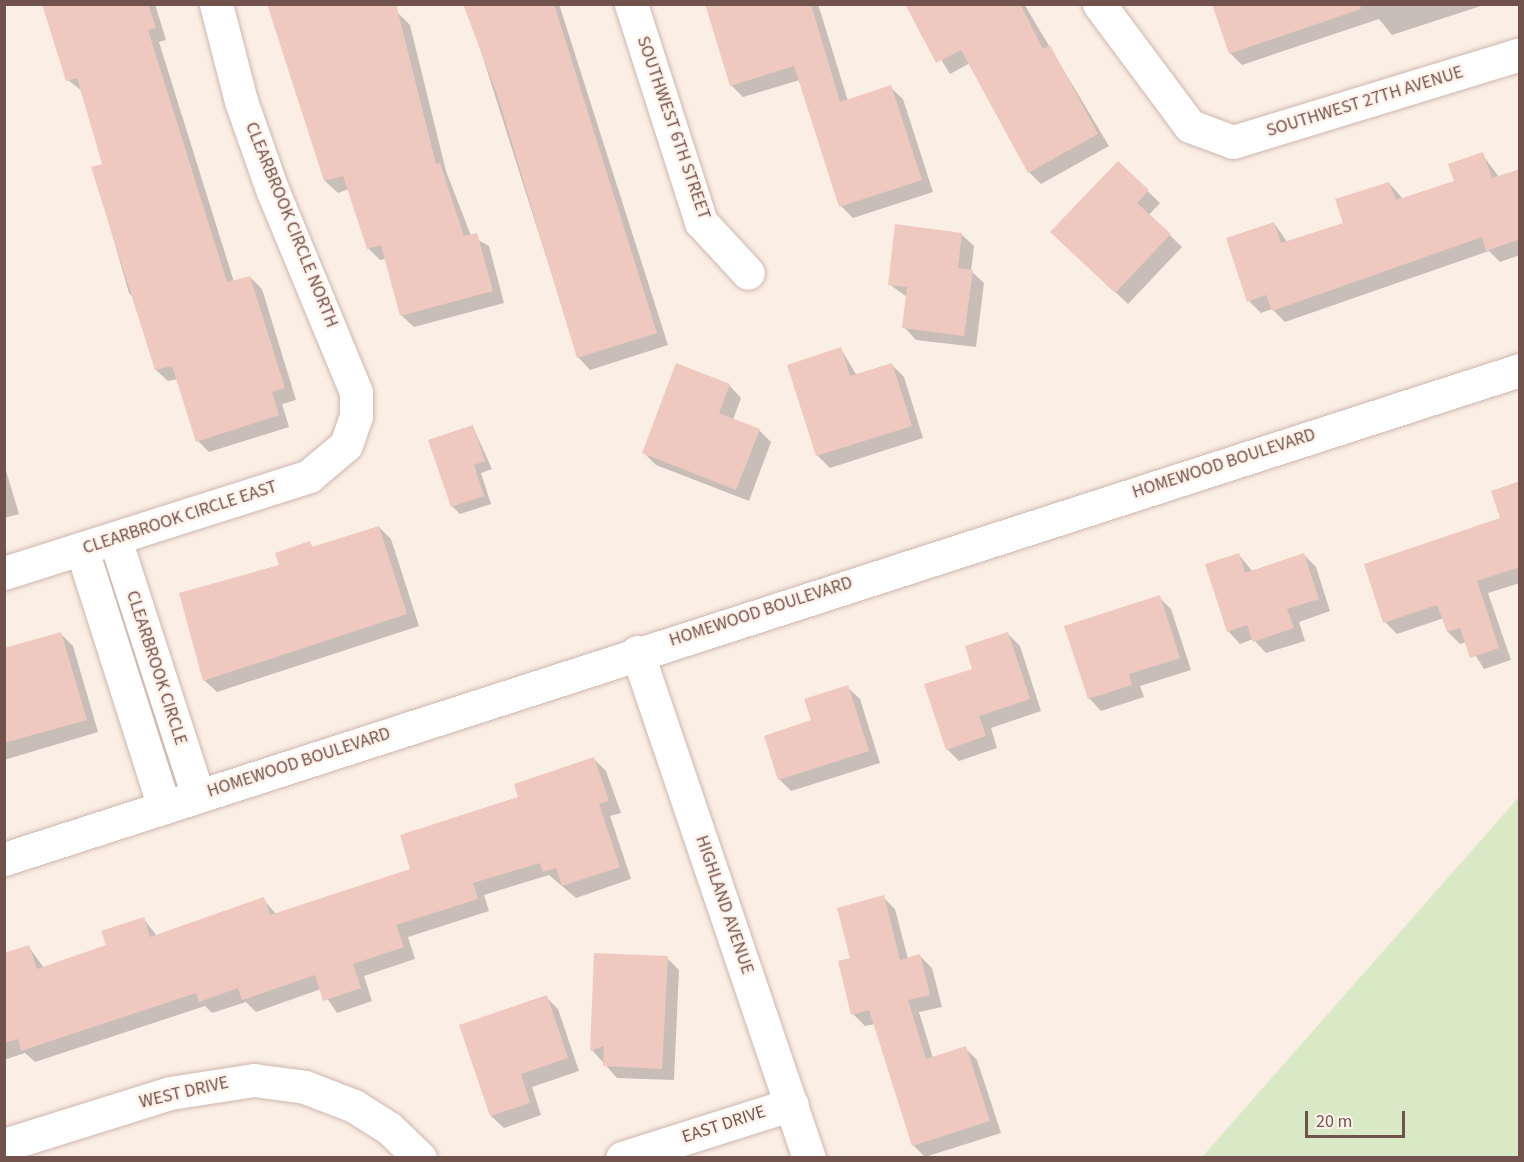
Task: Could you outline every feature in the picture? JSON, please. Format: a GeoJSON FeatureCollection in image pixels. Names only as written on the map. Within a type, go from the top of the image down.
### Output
{"type":"FeatureCollection","features":[{"type":"Feature","properties":{"kind":"street","name":"CLEARBROOK CIRCLE NORTH"},"geometry":{"type":"LineString","coordinates":[[216,4],[241,100],[273,192],[356,392],[356,416],[346,445]]}},
{"type":"Feature","properties":{"kind":"street","name":"SOUTHWEST 6TH STREET"},"geometry":{"type":"LineString","coordinates":[[631,4],[701,222],[748,273]]}},
{"type":"Feature","properties":{"kind":"street","name":"SOUTHWEST 27TH AVENUE"},"geometry":{"type":"LineString","coordinates":[[1099,4],[1174,108],[1210,137],[1233,142],[1520,54]]}},
{"type":"Feature","properties":{"kind":"street","name":"HOMEWOOD BOULEVARD"},"geometry":{"type":"LineString","coordinates":[[4,859],[637,652],[1520,370]]}},
{"type":"Feature","properties":{"kind":"street","name":"CLEARBROOK CIRCLE EAST"},"geometry":{"type":"LineString","coordinates":[[4,573],[309,476],[346,445]]}},
{"type":"Feature","properties":{"kind":"street","name":"CLEARBROOK CIRCLE"},"geometry":{"type":"LineString","coordinates":[[115,539],[198,796]]}},
{"type":"Feature","properties":{"kind":"street","name":"CLEARBROOK CIRCLE"},"geometry":{"type":"LineString","coordinates":[[82,550],[164,807]]}},
{"type":"Feature","properties":{"kind":"street","name":"HIGHLAND AVENUE"},"geometry":{"type":"LineString","coordinates":[[637,652],[809,1157]]}},
{"type":"Feature","properties":{"kind":"street","name":"WEST DRIVE"},"geometry":{"type":"LineString","coordinates":[[4,1145],[170,1093],[254,1080],[304,1087],[354,1106],[389,1128],[420,1158]]}},
{"type":"Feature","properties":{"kind":"street","name":"EAST DRIVE"},"geometry":{"type":"LineString","coordinates":[[622,1158],[792,1104]]}},
{"type":"Feature","properties":{"kind":"green space"},"geometry":{"type":"Polygon","coordinates":[[[1519,797],[1519,1157],[1202,1157],[1519,797]]]}},
{"type":"Feature","properties":{"kind":"building"},"geometry":{"type":"Polygon","coordinates":[[[42,4],[148,4],[156,28],[148,30],[227,282],[250,276],[285,388],[272,392],[279,415],[196,442],[172,366],[155,370],[91,167],[102,164],[77,78],[66,81],[42,4]]]}},
{"type":"Feature","properties":{"kind":"building"},"geometry":{"type":"Polygon","coordinates":[[[267,4],[396,4],[436,164],[440,163],[464,236],[477,233],[493,291],[400,316],[381,245],[367,249],[343,176],[324,181],[267,4]]]}},
{"type":"Feature","properties":{"kind":"building"},"geometry":{"type":"Polygon","coordinates":[[[463,4],[554,4],[657,333],[577,358],[498,97],[463,4]]]}},
{"type":"Feature","properties":{"kind":"building"},"geometry":{"type":"Polygon","coordinates":[[[705,4],[811,4],[840,102],[891,85],[922,180],[839,207],[794,66],[730,86],[705,4]]]}},
{"type":"Feature","properties":{"kind":"building"},"geometry":{"type":"Polygon","coordinates":[[[905,4],[1020,4],[1043,49],[1050,45],[1098,134],[1028,173],[961,50],[936,63],[905,4]]]}},
{"type":"Feature","properties":{"kind":"building"},"geometry":{"type":"Polygon","coordinates":[[[1212,4],[1360,4],[1361,9],[1229,54],[1212,4]]]}},
{"type":"Feature","properties":{"kind":"building"},"geometry":{"type":"Polygon","coordinates":[[[1483,152],[1492,178],[1520,169],[1520,239],[1486,251],[1482,237],[1272,311],[1266,295],[1247,302],[1226,238],[1274,222],[1281,243],[1343,223],[1335,199],[1389,182],[1396,200],[1454,181],[1448,164],[1483,152]]]}},
{"type":"Feature","properties":{"kind":"building"},"geometry":{"type":"Polygon","coordinates":[[[1118,161],[1149,190],[1137,203],[1171,234],[1115,293],[1050,232],[1118,161]]]}},
{"type":"Feature","properties":{"kind":"building"},"geometry":{"type":"Polygon","coordinates":[[[895,224],[962,233],[958,268],[973,270],[964,336],[902,328],[907,287],[888,285],[895,224]]]}},
{"type":"Feature","properties":{"kind":"building"},"geometry":{"type":"Polygon","coordinates":[[[841,347],[850,376],[892,363],[912,426],[816,456],[787,365],[841,347]]]}},
{"type":"Feature","properties":{"kind":"building"},"geometry":{"type":"Polygon","coordinates":[[[676,363],[730,384],[719,413],[760,429],[736,490],[642,453],[676,363]]]}},
{"type":"Feature","properties":{"kind":"building"},"geometry":{"type":"Polygon","coordinates":[[[473,425],[485,461],[474,465],[484,496],[451,507],[428,440],[473,425]]]}},
{"type":"Feature","properties":{"kind":"building"},"geometry":{"type":"Polygon","coordinates":[[[1520,481],[1520,567],[1477,581],[1499,648],[1470,658],[1460,628],[1447,632],[1437,605],[1383,623],[1364,564],[1500,518],[1491,491],[1520,481]]]}},
{"type":"Feature","properties":{"kind":"building"},"geometry":{"type":"Polygon","coordinates":[[[379,526],[407,614],[203,681],[179,593],[279,565],[275,553],[310,541],[312,547],[379,526]]]}},
{"type":"Feature","properties":{"kind":"building"},"geometry":{"type":"Polygon","coordinates":[[[1239,553],[1245,573],[1304,553],[1319,599],[1287,609],[1294,628],[1253,642],[1247,625],[1227,632],[1205,564],[1239,553]]]}},
{"type":"Feature","properties":{"kind":"building"},"geometry":{"type":"Polygon","coordinates":[[[1160,595],[1180,658],[1129,674],[1132,685],[1088,699],[1064,626],[1160,595]]]}},
{"type":"Feature","properties":{"kind":"building"},"geometry":{"type":"Polygon","coordinates":[[[61,632],[87,720],[4,743],[4,648],[61,632]]]}},
{"type":"Feature","properties":{"kind":"building"},"geometry":{"type":"Polygon","coordinates":[[[1008,632],[1030,699],[979,716],[986,736],[946,750],[924,684],[972,669],[965,646],[1008,632]]]}},
{"type":"Feature","properties":{"kind":"building"},"geometry":{"type":"Polygon","coordinates":[[[848,685],[869,751],[778,780],[764,736],[811,720],[804,699],[848,685]]]}},
{"type":"Feature","properties":{"kind":"building"},"geometry":{"type":"Polygon","coordinates":[[[594,757],[609,801],[599,804],[620,867],[562,886],[556,868],[543,872],[540,863],[473,883],[478,899],[396,925],[404,947],[353,964],[361,988],[323,1001],[315,975],[242,1000],[238,988],[199,1002],[196,993],[21,1051],[18,1039],[4,1043],[4,953],[29,945],[37,969],[106,945],[101,931],[144,917],[150,937],[264,897],[270,915],[410,869],[400,835],[518,797],[514,784],[594,757]]]}},
{"type":"Feature","properties":{"kind":"building"},"geometry":{"type":"Polygon","coordinates":[[[884,895],[900,960],[920,954],[930,995],[908,1000],[926,1059],[966,1046],[990,1121],[912,1146],[869,1010],[851,1015],[838,961],[850,958],[837,908],[884,895]]]}},
{"type":"Feature","properties":{"kind":"building"},"geometry":{"type":"Polygon","coordinates":[[[594,953],[668,956],[662,1069],[603,1066],[604,1046],[590,1051],[594,953]]]}},
{"type":"Feature","properties":{"kind":"building"},"geometry":{"type":"Polygon","coordinates":[[[547,995],[568,1058],[521,1074],[530,1103],[490,1116],[459,1025],[547,995]]]}}]}
